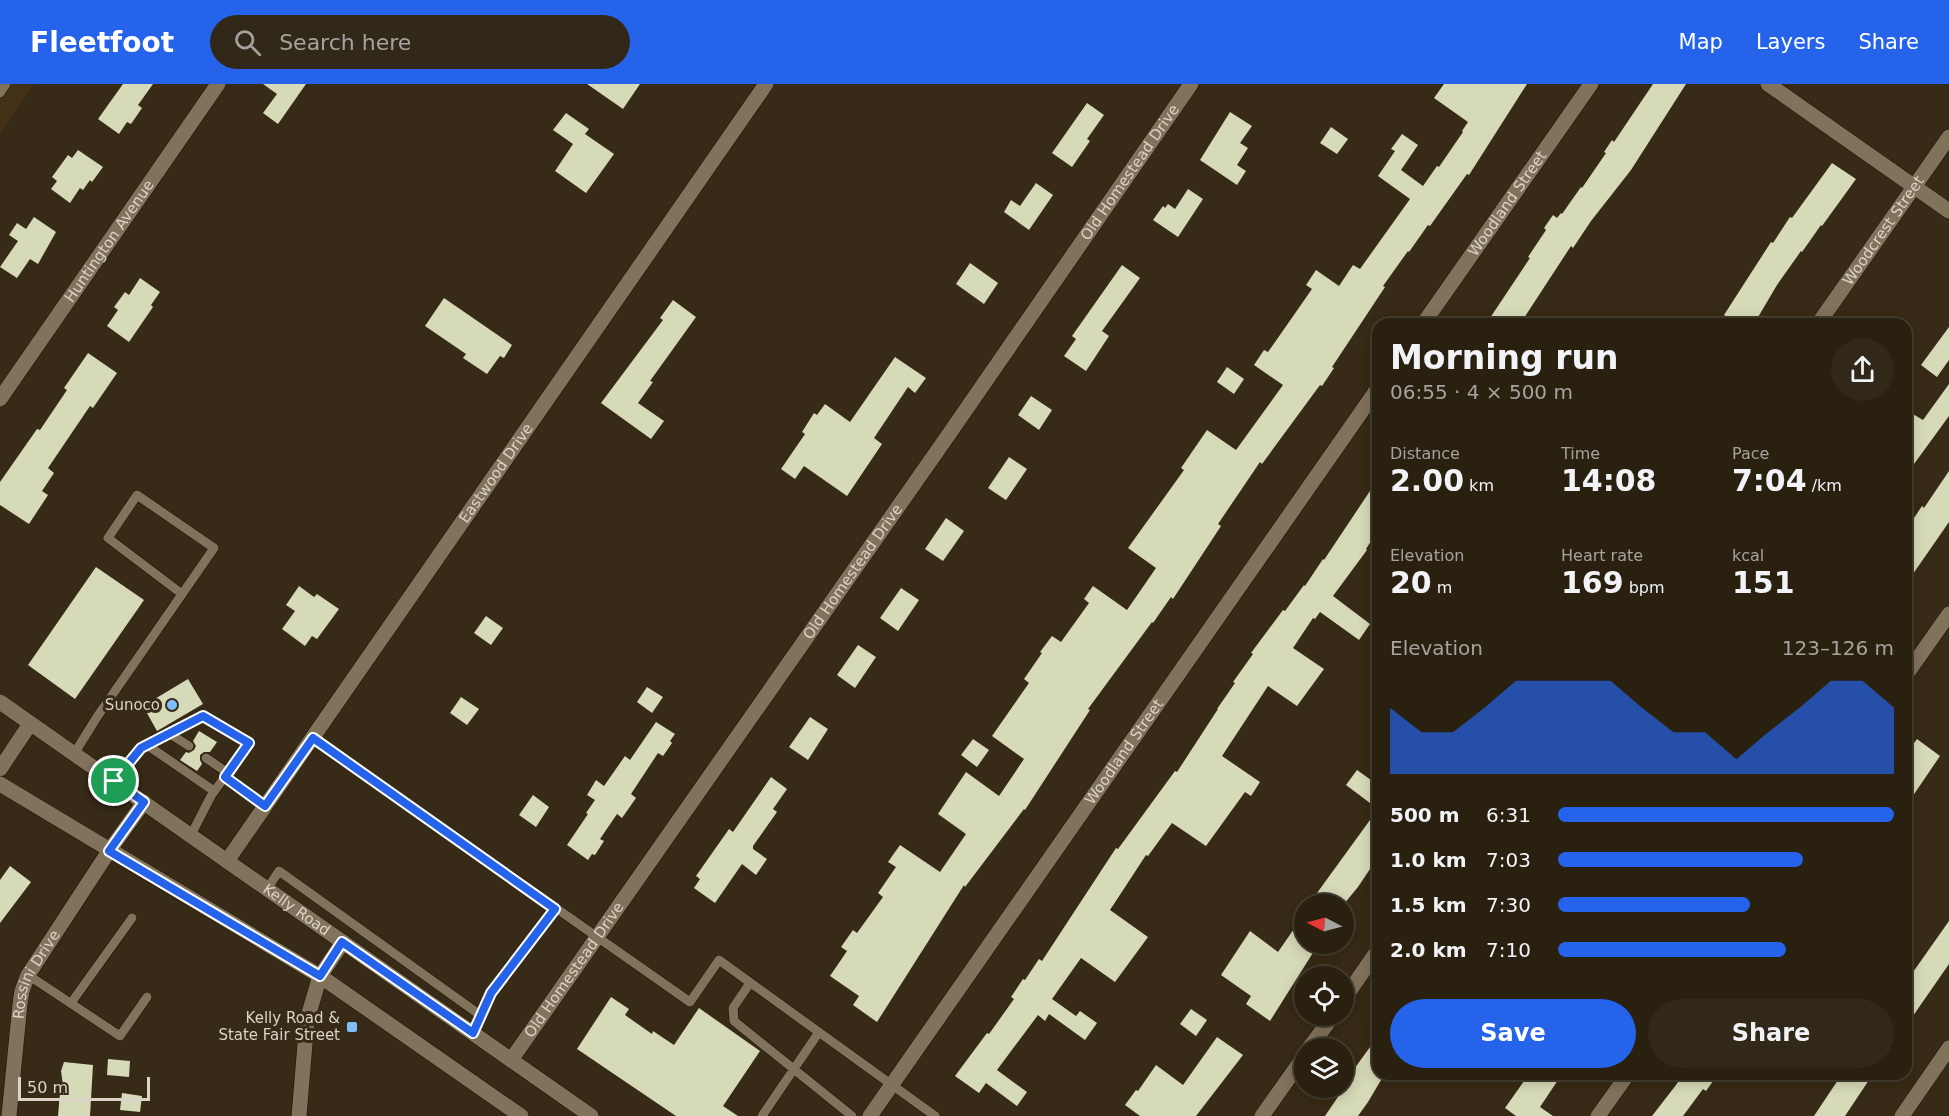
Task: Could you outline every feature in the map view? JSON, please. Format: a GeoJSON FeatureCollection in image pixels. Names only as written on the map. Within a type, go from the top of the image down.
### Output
{"type":"FeatureCollection","features":[{"type":"Feature","properties":{"kind":"street","name":"Huntington Avenue"},"geometry":{"type":"LineString","coordinates":[[0,399],[218,84]]}},
{"type":"Feature","properties":{"kind":"street","name":"Eastwood Drive"},"geometry":{"type":"LineString","coordinates":[[227,861],[766,84]]}},
{"type":"Feature","properties":{"kind":"street","name":"Old Homestead Drive"},"geometry":{"type":"LineString","coordinates":[[511,1060],[1191,84]]}},
{"type":"Feature","properties":{"kind":"street","name":"Woodland Street"},"geometry":{"type":"LineString","coordinates":[[1427,318],[1591,84]]}},
{"type":"Feature","properties":{"kind":"street"},"geometry":{"type":"LineString","coordinates":[[1768,84],[1949,211]]}},
{"type":"Feature","properties":{"kind":"street","name":"Woodcrest Street"},"geometry":{"type":"LineString","coordinates":[[1822,318],[1949,137]]}},
{"type":"Feature","properties":{"kind":"street","name":"Woodland Street"},"geometry":{"type":"LineString","coordinates":[[870,1116],[1372,397]]}},
{"type":"Feature","properties":{"kind":"street"},"geometry":{"type":"LineString","coordinates":[[1912,666],[1949,614]]}},
{"type":"Feature","properties":{"kind":"street","name":"Kelly Road"},"geometry":{"type":"LineString","coordinates":[[0,702],[591,1116]]}},
{"type":"Feature","properties":{"kind":"street"},"geometry":{"type":"LineString","coordinates":[[0,769],[30,724]]}},
{"type":"Feature","properties":{"kind":"street"},"geometry":{"type":"LineString","coordinates":[[0,784],[320,976],[520,1116]]}},
{"type":"Feature","properties":{"kind":"street","name":"Rossini Drive"},"geometry":{"type":"LineString","coordinates":[[9,1116],[20,1004],[28,975],[144,802]]}},
{"type":"Feature","properties":{"kind":"street"},"geometry":{"type":"LineString","coordinates":[[299,1116],[307,1020],[320,976],[342,942]]}},
{"type":"Feature","properties":{"kind":"street"},"geometry":{"type":"LineString","coordinates":[[1354,985],[1372,959]]}},
{"type":"Feature","properties":{"kind":"street"},"geometry":{"type":"LineString","coordinates":[[1902,1116],[1949,1048]]}},
{"type":"Feature","properties":{"kind":"street"},"geometry":{"type":"LineString","coordinates":[[1262,1116],[1294,1071]]}},
{"type":"Feature","properties":{"kind":"street"},"geometry":{"type":"LineString","coordinates":[[1598,1116],[1624,1080]]}},
{"type":"Feature","properties":{"kind":"lane"},"geometry":{"type":"LineString","coordinates":[[0,93],[6,84]]}},
{"type":"Feature","properties":{"kind":"lane"},"geometry":{"type":"LineString","coordinates":[[74,754],[214,548],[137,495],[108,538],[182,594]]}},
{"type":"Feature","properties":{"kind":"lane"},"geometry":{"type":"LineString","coordinates":[[114,781],[141,748],[203,716],[249,743],[214,791],[191,835]]}},
{"type":"Feature","properties":{"kind":"lane"},"geometry":{"type":"LineString","coordinates":[[170,734],[189,746]]}},
{"type":"Feature","properties":{"kind":"lane"},"geometry":{"type":"LineString","coordinates":[[313,738],[690,1002],[719,960],[933,1116]]}},
{"type":"Feature","properties":{"kind":"lane"},"geometry":{"type":"LineString","coordinates":[[147,745],[214,791]]}},
{"type":"Feature","properties":{"kind":"lane"},"geometry":{"type":"LineString","coordinates":[[206,758],[265,806]]}},
{"type":"Feature","properties":{"kind":"lane"},"geometry":{"type":"LineString","coordinates":[[267,889],[279,872],[480,1016]]}},
{"type":"Feature","properties":{"kind":"lane"},"geometry":{"type":"LineString","coordinates":[[473,1033],[491,993],[555,909]]}},
{"type":"Feature","properties":{"kind":"lane"},"geometry":{"type":"LineString","coordinates":[[71,1003],[132,918]]}},
{"type":"Feature","properties":{"kind":"lane"},"geometry":{"type":"LineString","coordinates":[[28,975],[120,1036],[147,997]]}},
{"type":"Feature","properties":{"kind":"lane"},"geometry":{"type":"LineString","coordinates":[[750,983],[733,1008],[734,1021],[852,1116]]}},
{"type":"Feature","properties":{"kind":"lane"},"geometry":{"type":"LineString","coordinates":[[762,1116],[819,1032]]}},
{"type":"Feature","properties":{"kind":"shaded area"},"geometry":{"type":"Polygon","coordinates":[[[0,84],[34,84],[0,134],[0,84]]]}},
{"type":"Feature","properties":{"kind":"building"},"geometry":{"type":"Polygon","coordinates":[[[123,84],[153,84],[138,105],[142,108],[131,124],[127,122],[119,134],[98,119],[123,84]]]}},
{"type":"Feature","properties":{"kind":"building"},"geometry":{"type":"Polygon","coordinates":[[[263,84],[306,84],[278,124],[263,113],[277,94],[263,84]]]}},
{"type":"Feature","properties":{"kind":"building"},"geometry":{"type":"Polygon","coordinates":[[[587,84],[640,84],[623,109],[587,84]]]}},
{"type":"Feature","properties":{"kind":"building"},"geometry":{"type":"Polygon","coordinates":[[[1444,84],[1527,84],[1469,175],[1467,174],[1383,286],[1385,287],[1322,386],[1320,385],[1262,464],[1260,462],[1218,524],[1221,526],[1173,599],[1171,597],[1088,709],[1090,710],[1025,810],[965,887],[964,885],[877,1022],[853,1005],[859,996],[830,976],[847,951],[841,947],[853,930],[857,933],[883,897],[878,893],[896,867],[888,862],[900,845],[940,872],[966,834],[938,814],[966,772],[999,796],[1024,759],[992,736],[1029,683],[1024,679],[1042,653],[1040,652],[1052,636],[1061,642],[1089,603],[1084,599],[1093,586],[1127,610],[1156,568],[1128,548],[1184,470],[1181,468],[1207,430],[1236,450],[1283,385],[1254,365],[1264,350],[1268,352],[1312,289],[1306,285],[1316,270],[1339,286],[1353,265],[1360,269],[1410,199],[1378,176],[1395,151],[1391,149],[1402,134],[1418,145],[1401,170],[1423,186],[1463,132],[1468,122],[1434,98],[1444,84]]]}},
{"type":"Feature","properties":{"kind":"building"},"geometry":{"type":"Polygon","coordinates":[[[1653,84],[1686,84],[1631,170],[1573,248],[1571,246],[1524,318],[1490,318],[1530,258],[1528,257],[1553,215],[1557,218],[1562,214],[1606,153],[1604,152],[1612,140],[1614,142],[1653,84]]]}},
{"type":"Feature","properties":{"kind":"building"},"geometry":{"type":"Polygon","coordinates":[[[1087,103],[1104,115],[1087,139],[1090,141],[1072,167],[1052,153],[1087,103]]]}},
{"type":"Feature","properties":{"kind":"building"},"geometry":{"type":"Polygon","coordinates":[[[1230,112],[1252,126],[1240,143],[1248,148],[1237,165],[1246,171],[1237,185],[1200,160],[1230,112]]]}},
{"type":"Feature","properties":{"kind":"building"},"geometry":{"type":"Polygon","coordinates":[[[566,113],[589,129],[585,134],[614,154],[586,193],[555,171],[573,144],[553,130],[566,113]]]}},
{"type":"Feature","properties":{"kind":"building"},"geometry":{"type":"Polygon","coordinates":[[[1331,127],[1348,139],[1337,154],[1320,143],[1331,127]]]}},
{"type":"Feature","properties":{"kind":"building"},"geometry":{"type":"Polygon","coordinates":[[[78,150],[103,167],[92,182],[90,180],[83,190],[80,188],[70,203],[51,189],[57,181],[52,177],[68,155],[72,158],[78,150]]]}},
{"type":"Feature","properties":{"kind":"building"},"geometry":{"type":"Polygon","coordinates":[[[1832,163],[1856,179],[1801,251],[1758,318],[1728,318],[1724,315],[1771,242],[1773,243],[1790,217],[1792,218],[1832,163]]]}},
{"type":"Feature","properties":{"kind":"building"},"geometry":{"type":"Polygon","coordinates":[[[1036,183],[1053,195],[1029,230],[1004,212],[1011,200],[1020,206],[1036,183]]]}},
{"type":"Feature","properties":{"kind":"building"},"geometry":{"type":"Polygon","coordinates":[[[1188,189],[1203,199],[1178,237],[1153,220],[1163,206],[1165,208],[1168,204],[1175,209],[1188,189]]]}},
{"type":"Feature","properties":{"kind":"building"},"geometry":{"type":"Polygon","coordinates":[[[34,217],[56,232],[38,264],[30,259],[17,278],[0,267],[18,241],[9,235],[17,223],[26,229],[34,217]]]}},
{"type":"Feature","properties":{"kind":"building"},"geometry":{"type":"Polygon","coordinates":[[[970,263],[998,283],[984,304],[956,284],[970,263]]]}},
{"type":"Feature","properties":{"kind":"building"},"geometry":{"type":"Polygon","coordinates":[[[1122,265],[1140,278],[1102,331],[1109,336],[1086,371],[1064,356],[1076,339],[1072,336],[1122,265]]]}},
{"type":"Feature","properties":{"kind":"building"},"geometry":{"type":"Polygon","coordinates":[[[140,278],[160,292],[151,305],[153,307],[129,342],[107,326],[118,310],[114,307],[125,292],[129,295],[140,278]]]}},
{"type":"Feature","properties":{"kind":"building"},"geometry":{"type":"Polygon","coordinates":[[[444,298],[512,345],[504,358],[500,356],[487,374],[463,358],[466,354],[425,326],[444,298]]]}},
{"type":"Feature","properties":{"kind":"building"},"geometry":{"type":"Polygon","coordinates":[[[673,300],[696,317],[650,381],[653,382],[638,403],[664,421],[651,439],[601,403],[663,320],[660,318],[673,300]]]}},
{"type":"Feature","properties":{"kind":"building"},"geometry":{"type":"Polygon","coordinates":[[[1949,327],[1949,360],[1937,377],[1921,365],[1949,327]]]}},
{"type":"Feature","properties":{"kind":"building"},"geometry":{"type":"Polygon","coordinates":[[[88,353],[117,373],[93,408],[90,406],[48,468],[54,473],[42,491],[48,495],[29,524],[0,505],[0,482],[37,429],[40,430],[67,390],[64,388],[88,353]]]}},
{"type":"Feature","properties":{"kind":"building"},"geometry":{"type":"Polygon","coordinates":[[[895,357],[926,378],[915,393],[908,387],[874,438],[882,444],[847,496],[804,466],[795,479],[781,469],[805,434],[802,432],[814,413],[817,415],[825,404],[850,422],[895,357]]]}},
{"type":"Feature","properties":{"kind":"building"},"geometry":{"type":"Polygon","coordinates":[[[1227,367],[1244,379],[1234,394],[1217,382],[1227,367]]]}},
{"type":"Feature","properties":{"kind":"building"},"geometry":{"type":"Polygon","coordinates":[[[1949,384],[1949,416],[1912,467],[1912,414],[1923,420],[1949,384]]]}},
{"type":"Feature","properties":{"kind":"building"},"geometry":{"type":"Polygon","coordinates":[[[1031,396],[1052,410],[1039,430],[1018,415],[1031,396]]]}},
{"type":"Feature","properties":{"kind":"building"},"geometry":{"type":"Polygon","coordinates":[[[1009,457],[1027,469],[1006,500],[988,488],[1009,457]]]}},
{"type":"Feature","properties":{"kind":"building"},"geometry":{"type":"Polygon","coordinates":[[[1949,471],[1949,522],[1912,575],[1912,521],[1922,506],[1924,508],[1949,471]]]}},
{"type":"Feature","properties":{"kind":"building"},"geometry":{"type":"Polygon","coordinates":[[[1372,488],[1372,540],[1367,550],[1333,596],[1370,624],[1359,640],[1320,612],[1315,619],[1313,618],[1293,648],[1324,669],[1297,706],[1268,686],[1222,756],[1260,782],[1251,796],[1245,792],[1206,846],[1172,823],[1148,856],[1146,855],[1110,910],[1148,937],[1115,982],[1081,958],[1052,999],[1076,1016],[1080,1011],[1097,1023],[1085,1040],[1049,1014],[1045,1021],[1038,1015],[997,1070],[1027,1092],[1017,1106],[986,1083],[979,1093],[955,1076],[1014,999],[1011,997],[1023,979],[1025,980],[1039,959],[1042,961],[1116,848],[1118,849],[1175,771],[1177,772],[1235,683],[1233,682],[1253,654],[1251,653],[1324,560],[1372,488]]]}},
{"type":"Feature","properties":{"kind":"building"},"geometry":{"type":"Polygon","coordinates":[[[946,518],[964,531],[943,561],[925,549],[946,518]]]}},
{"type":"Feature","properties":{"kind":"building"},"geometry":{"type":"Polygon","coordinates":[[[96,567],[144,600],[75,699],[28,665],[96,567]]]}},
{"type":"Feature","properties":{"kind":"building"},"geometry":{"type":"Polygon","coordinates":[[[299,586],[314,597],[317,594],[339,609],[317,639],[312,636],[305,646],[282,629],[295,611],[286,605],[299,586]]]}},
{"type":"Feature","properties":{"kind":"building"},"geometry":{"type":"Polygon","coordinates":[[[901,588],[919,600],[898,631],[880,618],[901,588]]]}},
{"type":"Feature","properties":{"kind":"building"},"geometry":{"type":"Polygon","coordinates":[[[486,616],[503,628],[491,645],[474,633],[486,616]]]}},
{"type":"Feature","properties":{"kind":"building"},"geometry":{"type":"Polygon","coordinates":[[[858,645],[876,657],[855,688],[837,675],[858,645]]]}},
{"type":"Feature","properties":{"kind":"building"},"geometry":{"type":"Polygon","coordinates":[[[188,679],[203,704],[157,731],[143,706],[188,679]]]}},
{"type":"Feature","properties":{"kind":"building"},"geometry":{"type":"Polygon","coordinates":[[[647,687],[663,697],[652,713],[637,702],[647,687]]]}},
{"type":"Feature","properties":{"kind":"building"},"geometry":{"type":"Polygon","coordinates":[[[461,697],[479,709],[467,725],[450,713],[461,697]]]}},
{"type":"Feature","properties":{"kind":"building"},"geometry":{"type":"Polygon","coordinates":[[[810,717],[828,729],[808,760],[789,747],[810,717]]]}},
{"type":"Feature","properties":{"kind":"building"},"geometry":{"type":"Polygon","coordinates":[[[656,722],[675,734],[670,741],[672,743],[663,756],[658,753],[631,794],[636,798],[622,818],[617,814],[600,839],[604,841],[595,855],[592,854],[588,860],[567,845],[595,800],[587,795],[596,780],[604,786],[625,756],[630,760],[656,722]]]}},
{"type":"Feature","properties":{"kind":"building"},"geometry":{"type":"Polygon","coordinates":[[[199,731],[217,742],[210,752],[200,755],[202,764],[197,771],[180,760],[186,752],[194,750],[196,746],[193,741],[199,731]]]}},
{"type":"Feature","properties":{"kind":"building"},"geometry":{"type":"Polygon","coordinates":[[[973,739],[989,750],[977,767],[961,755],[973,739]]]}},
{"type":"Feature","properties":{"kind":"building"},"geometry":{"type":"Polygon","coordinates":[[[1917,739],[1940,756],[1912,797],[1912,746],[1917,739]]]}},
{"type":"Feature","properties":{"kind":"building"},"geometry":{"type":"Polygon","coordinates":[[[1357,770],[1372,781],[1372,804],[1346,785],[1357,770]]]}},
{"type":"Feature","properties":{"kind":"building"},"geometry":{"type":"Polygon","coordinates":[[[771,777],[787,789],[773,809],[777,812],[753,846],[753,849],[767,859],[756,875],[742,864],[715,903],[694,888],[700,879],[696,876],[729,829],[733,832],[771,777]]]}},
{"type":"Feature","properties":{"kind":"building"},"geometry":{"type":"Polygon","coordinates":[[[533,795],[549,807],[536,827],[519,815],[533,795]]]}},
{"type":"Feature","properties":{"kind":"building"},"geometry":{"type":"Polygon","coordinates":[[[1372,817],[1372,866],[1352,894],[1316,894],[1372,817]]]}},
{"type":"Feature","properties":{"kind":"building"},"geometry":{"type":"Polygon","coordinates":[[[10,866],[31,882],[0,923],[0,880],[10,866]]]}},
{"type":"Feature","properties":{"kind":"building"},"geometry":{"type":"Polygon","coordinates":[[[1949,921],[1949,964],[1912,1017],[1912,973],[1949,921]]]}},
{"type":"Feature","properties":{"kind":"building"},"geometry":{"type":"Polygon","coordinates":[[[1294,929],[1294,954],[1312,954],[1305,966],[1294,966],[1294,983],[1270,1021],[1246,1004],[1251,996],[1221,975],[1250,931],[1278,952],[1294,929]]]}},
{"type":"Feature","properties":{"kind":"building"},"geometry":{"type":"Polygon","coordinates":[[[611,997],[629,1009],[625,1015],[652,1034],[653,1031],[674,1045],[699,1008],[760,1051],[723,1106],[738,1116],[676,1116],[577,1049],[611,997]]]}},
{"type":"Feature","properties":{"kind":"building"},"geometry":{"type":"Polygon","coordinates":[[[1191,1009],[1207,1020],[1196,1036],[1180,1024],[1191,1009]]]}},
{"type":"Feature","properties":{"kind":"building"},"geometry":{"type":"Polygon","coordinates":[[[1217,1037],[1243,1055],[1196,1116],[1140,1116],[1125,1105],[1156,1065],[1183,1085],[1217,1037]]]}},
{"type":"Feature","properties":{"kind":"building"},"geometry":{"type":"Polygon","coordinates":[[[1372,1044],[1372,1080],[1381,1080],[1368,1102],[1358,1116],[1325,1116],[1337,1098],[1354,1098],[1354,1069],[1372,1044]]]}},
{"type":"Feature","properties":{"kind":"building"},"geometry":{"type":"Polygon","coordinates":[[[108,1059],[130,1061],[129,1077],[107,1075],[108,1059]]]}},
{"type":"Feature","properties":{"kind":"building"},"geometry":{"type":"Polygon","coordinates":[[[64,1062],[93,1065],[90,1116],[58,1116],[60,1092],[64,1092],[61,1071],[64,1062]]]}},
{"type":"Feature","properties":{"kind":"building"},"geometry":{"type":"Polygon","coordinates":[[[1525,1080],[1558,1080],[1540,1107],[1553,1116],[1516,1116],[1505,1108],[1525,1080]]]}},
{"type":"Feature","properties":{"kind":"building"},"geometry":{"type":"Polygon","coordinates":[[[1680,1080],[1714,1080],[1706,1091],[1703,1089],[1683,1116],[1652,1116],[1680,1080]]]}},
{"type":"Feature","properties":{"kind":"building"},"geometry":{"type":"Polygon","coordinates":[[[1838,1080],[1869,1080],[1845,1116],[1814,1116],[1838,1080]]]}},
{"type":"Feature","properties":{"kind":"building"},"geometry":{"type":"Polygon","coordinates":[[[122,1093],[142,1096],[140,1112],[120,1110],[122,1093]]]}},
{"type":"Feature","properties":{"kind":"place","name":"Sunoco"},"geometry":{"type":"Point","coordinates":[172,705]}},
{"type":"Feature","properties":{"kind":"place","name":"Kelly Road & State Fair Street"},"geometry":{"type":"Point","coordinates":[352,1027]}},
{"type":"Feature","properties":{"kind":"route"},"geometry":{"type":"LineString","coordinates":[[203,716],[249,743],[225,777],[265,806],[313,738],[555,909],[491,993],[473,1033],[342,942],[320,976],[109,851],[144,802],[114,781],[141,748],[203,716]]}}]}
